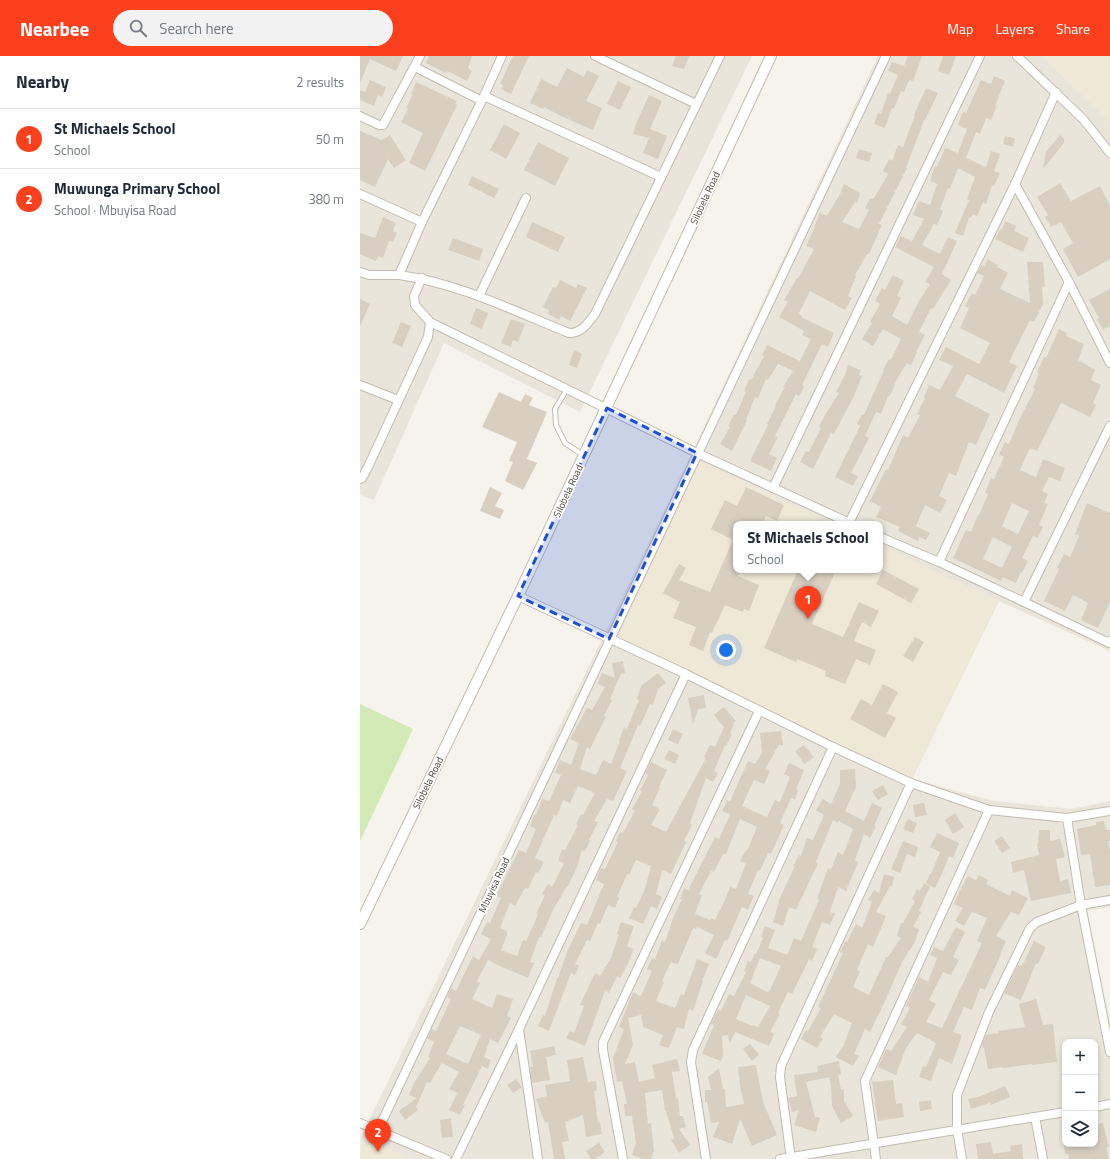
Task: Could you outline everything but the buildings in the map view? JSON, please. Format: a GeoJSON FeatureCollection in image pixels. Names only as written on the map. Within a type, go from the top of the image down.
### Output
{"type":"FeatureCollection","features":[{"type":"Feature","properties":{"kind":"street"},"geometry":{"type":"LineString","coordinates":[[360,116],[379,126],[383,125],[420,56]]}},
{"type":"Feature","properties":{"kind":"street"},"geometry":{"type":"LineString","coordinates":[[399,275],[422,222],[502,56]]}},
{"type":"Feature","properties":{"kind":"street"},"geometry":{"type":"LineString","coordinates":[[595,56],[696,104]]}},
{"type":"Feature","properties":{"kind":"street"},"geometry":{"type":"LineString","coordinates":[[360,272],[422,278],[478,296],[569,333],[576,333],[595,314],[720,56]]}},
{"type":"Feature","properties":{"kind":"street","name":"Silobela Road"},"geometry":{"type":"LineString","coordinates":[[360,924],[518,596],[771,56]]}},
{"type":"Feature","properties":{"kind":"street","name":"Mbuyisa Road"},"geometry":{"type":"LineString","coordinates":[[378,1130],[886,56]]}},
{"type":"Feature","properties":{"kind":"street"},"geometry":{"type":"LineString","coordinates":[[773,488],[980,56]]}},
{"type":"Feature","properties":{"kind":"street"},"geometry":{"type":"LineString","coordinates":[[1017,56],[1083,119],[1110,153]]}},
{"type":"Feature","properties":{"kind":"street"},"geometry":{"type":"LineString","coordinates":[[414,68],[661,177]]}},
{"type":"Feature","properties":{"kind":"street"},"geometry":{"type":"LineString","coordinates":[[852,521],[1015,184],[1056,92]]}},
{"type":"Feature","properties":{"kind":"street"},"geometry":{"type":"LineString","coordinates":[[1015,184],[1069,282],[1110,363]]}},
{"type":"Feature","properties":{"kind":"street"},"geometry":{"type":"LineString","coordinates":[[360,194],[422,222]]}},
{"type":"Feature","properties":{"kind":"street"},"geometry":{"type":"LineString","coordinates":[[478,296],[526,198]]}},
{"type":"Feature","properties":{"kind":"street"},"geometry":{"type":"LineString","coordinates":[[422,278],[414,296],[415,305],[430,322],[698,453],[847,521]]}},
{"type":"Feature","properties":{"kind":"street"},"geometry":{"type":"LineString","coordinates":[[939,562],[1069,282]]}},
{"type":"Feature","properties":{"kind":"street"},"geometry":{"type":"LineString","coordinates":[[360,479],[368,467],[428,337],[430,322]]}},
{"type":"Feature","properties":{"kind":"street"},"geometry":{"type":"LineString","coordinates":[[360,385],[398,400]]}},
{"type":"Feature","properties":{"kind":"street"},"geometry":{"type":"LineString","coordinates":[[1024,602],[1110,426]]}},
{"type":"Feature","properties":{"kind":"street"},"geometry":{"type":"LineString","coordinates":[[883,538],[939,562],[1110,643]]}},
{"type":"Feature","properties":{"kind":"street"},"geometry":{"type":"LineString","coordinates":[[518,596],[686,674],[911,784],[989,810],[1067,818],[1110,811]]}},
{"type":"Feature","properties":{"kind":"street"},"geometry":{"type":"LineString","coordinates":[[456,1159],[519,1029],[686,674]]}},
{"type":"Feature","properties":{"kind":"street"},"geometry":{"type":"LineString","coordinates":[[622,1159],[603,1050],[603,1042],[759,711]]}},
{"type":"Feature","properties":{"kind":"street"},"geometry":{"type":"LineString","coordinates":[[706,1159],[691,1062],[693,1050],[833,747]]}},
{"type":"Feature","properties":{"kind":"street"},"geometry":{"type":"LineString","coordinates":[[791,1158],[780,1076],[781,1066],[911,784]]}},
{"type":"Feature","properties":{"kind":"street"},"geometry":{"type":"LineString","coordinates":[[876,1159],[865,1081],[989,810]]}},
{"type":"Feature","properties":{"kind":"street"},"geometry":{"type":"LineString","coordinates":[[1067,818],[1081,905],[1110,1052]]}},
{"type":"Feature","properties":{"kind":"street"},"geometry":{"type":"LineString","coordinates":[[962,1159],[957,1130],[957,1095],[989,1012],[1030,928],[1037,922],[1081,905],[1110,900]]}},
{"type":"Feature","properties":{"kind":"street"},"geometry":{"type":"LineString","coordinates":[[519,1029],[538,1159]]}},
{"type":"Feature","properties":{"kind":"street"},"geometry":{"type":"LineString","coordinates":[[1098,1106],[1110,1104]]}},
{"type":"Feature","properties":{"kind":"street"},"geometry":{"type":"LineString","coordinates":[[780,1159],[1062,1112]]}},
{"type":"Feature","properties":{"kind":"street"},"geometry":{"type":"LineString","coordinates":[[1035,1117],[1042,1159]]}},
{"type":"Feature","properties":{"kind":"street"},"geometry":{"type":"LineString","coordinates":[[360,1123],[446,1159]]}},
{"type":"Feature","properties":{"kind":"lane"},"geometry":{"type":"LineString","coordinates":[[567,388],[555,409],[556,425],[565,443],[584,456]]}},
{"type":"Feature","properties":{"kind":"highlighted area"},"geometry":{"type":"Polygon","coordinates":[[[607,408],[697,453],[609,639],[518,596],[607,408]]]}},
{"type":"Feature","properties":{"kind":"shaded area"},"geometry":{"type":"Polygon","coordinates":[[[360,56],[752,56],[580,412],[444,343],[374,500],[360,495],[360,56]]]}},
{"type":"Feature","properties":{"kind":"shaded area"},"geometry":{"type":"Polygon","coordinates":[[[878,56],[1042,56],[1110,121],[1110,651],[999,601],[912,779],[994,801],[1071,809],[1110,801],[1110,907],[1087,911],[1110,1023],[1110,1159],[411,1159],[361,1137],[689,459],[878,56]]]}},
{"type":"Feature","properties":{"kind":"shaded area"},"geometry":{"type":"Polygon","coordinates":[[[1042,56],[1110,56],[1110,121],[1042,56]]]}},
{"type":"Feature","properties":{"kind":"shaded area"},"geometry":{"type":"Polygon","coordinates":[[[700,461],[828,521],[733,521],[733,573],[883,573],[883,546],[999,601],[911,779],[618,637],[700,461]]]}},
{"type":"Feature","properties":{"kind":"shaded area"},"geometry":{"type":"Polygon","coordinates":[[[361,1137],[411,1159],[360,1159],[361,1137]]]}},
{"type":"Feature","properties":{"kind":"green space"},"geometry":{"type":"Polygon","coordinates":[[[360,704],[413,729],[360,841],[360,704]]]}},
{"type":"Feature","properties":{"kind":"place","name":"St Michaels School"},"geometry":{"type":"Point","coordinates":[808,619]}},
{"type":"Feature","properties":{"kind":"place","name":"Muwunga Primary School"},"geometry":{"type":"Point","coordinates":[378,1152]}}]}
